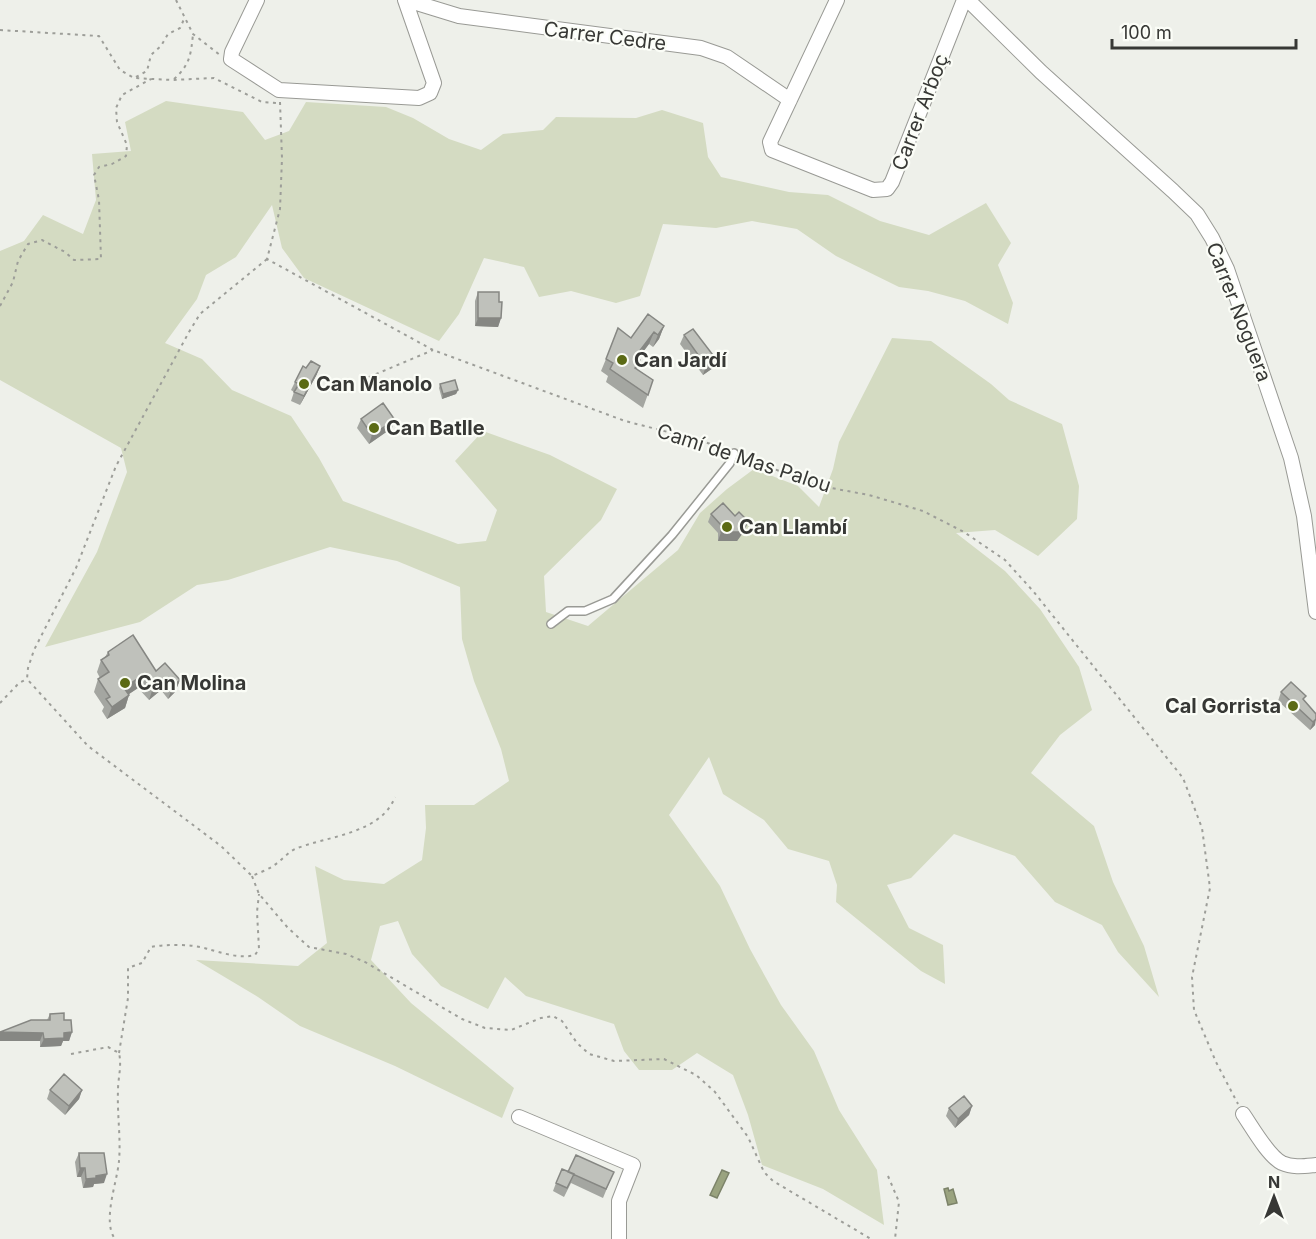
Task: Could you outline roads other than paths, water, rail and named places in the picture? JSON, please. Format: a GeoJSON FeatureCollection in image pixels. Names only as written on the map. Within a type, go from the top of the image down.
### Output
{"type":"FeatureCollection","features":[{"type":"Feature","properties":{"kind":"street"},"geometry":{"type":"LineString","coordinates":[[256,0],[232,55],[279,97],[419,98],[430,93],[434,83],[406,0]]}},
{"type":"Feature","properties":{"kind":"street","name":"Carrer Cedre"},"geometry":{"type":"LineString","coordinates":[[406,0],[459,16],[701,48],[727,57],[790,100]]}},
{"type":"Feature","properties":{"kind":"street","name":"Carrer Arboç"},"geometry":{"type":"LineString","coordinates":[[837,0],[770,142],[772,150],[873,190],[887,189],[892,182],[966,0]]}},
{"type":"Feature","properties":{"kind":"street","name":"Carrer Noguera"},"geometry":{"type":"LineString","coordinates":[[966,0],[1041,72],[1173,190],[1197,214],[1212,238],[1227,269],[1291,458],[1304,516],[1316,612]]}},
{"type":"Feature","properties":{"kind":"street"},"geometry":{"type":"LineString","coordinates":[[1243,1114],[1264,1145],[1281,1162],[1300,1167],[1316,1165]]}},
{"type":"Feature","properties":{"kind":"street"},"geometry":{"type":"LineString","coordinates":[[519,1117],[633,1166],[619,1201],[619,1239]]}},
{"type":"Feature","properties":{"kind":"lane"},"geometry":{"type":"LineString","coordinates":[[551,624],[568,611],[585,611],[613,599],[672,535],[730,463],[734,453]]}},
{"type":"Feature","properties":{"kind":"place","name":"Can Jardí"},"geometry":{"type":"Point","coordinates":[622,360]}},
{"type":"Feature","properties":{"kind":"place","name":"Can Manolo"},"geometry":{"type":"Point","coordinates":[304,384]}},
{"type":"Feature","properties":{"kind":"place","name":"Can Batlle"},"geometry":{"type":"Point","coordinates":[374,428]}},
{"type":"Feature","properties":{"kind":"place","name":"Can Llambí"},"geometry":{"type":"Point","coordinates":[727,527]}},
{"type":"Feature","properties":{"kind":"place","name":"Can Molina"},"geometry":{"type":"Point","coordinates":[125,683]}},
{"type":"Feature","properties":{"kind":"place","name":"Cal Gorrista"},"geometry":{"type":"Point","coordinates":[1293,706]}}]}
